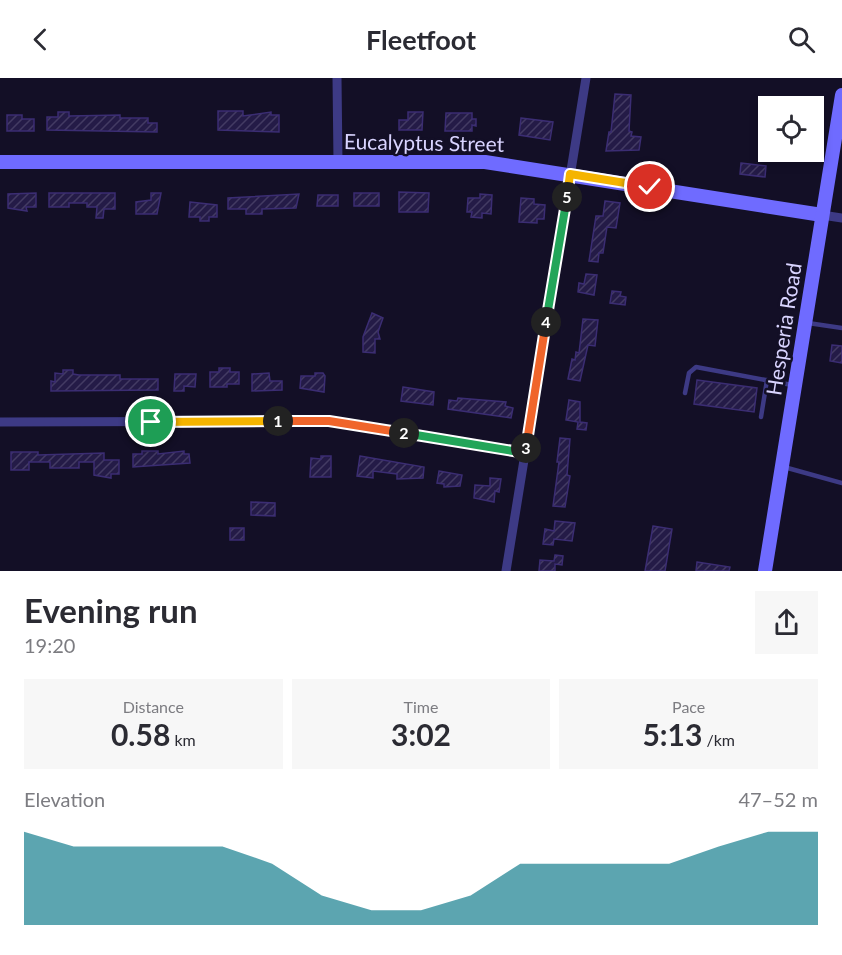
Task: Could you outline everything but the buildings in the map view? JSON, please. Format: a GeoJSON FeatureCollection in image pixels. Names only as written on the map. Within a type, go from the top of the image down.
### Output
{"type":"FeatureCollection","features":[{"type":"Feature","properties":{"kind":"main road","name":"Hesperia Road"},"geometry":{"type":"LineString","coordinates":[[765,571],[822,215],[839,129],[842,95]]}},
{"type":"Feature","properties":{"kind":"main road","name":"Eucalyptus Street"},"geometry":{"type":"LineString","coordinates":[[0,162],[485,162],[822,215]]}},
{"type":"Feature","properties":{"kind":"street"},"geometry":{"type":"LineString","coordinates":[[337,78],[338,162]]}},
{"type":"Feature","properties":{"kind":"street"},"geometry":{"type":"LineString","coordinates":[[506,571],[586,78]]}},
{"type":"Feature","properties":{"kind":"street","name":"Eucalyptus Street"},"geometry":{"type":"LineString","coordinates":[[822,215],[842,218]]}},
{"type":"Feature","properties":{"kind":"street"},"geometry":{"type":"LineString","coordinates":[[0,422],[329,421],[525,453]]}},
{"type":"Feature","properties":{"kind":"lane"},"geometry":{"type":"LineString","coordinates":[[805,322],[842,328]]}},
{"type":"Feature","properties":{"kind":"lane"},"geometry":{"type":"LineString","coordinates":[[685,393],[689,373],[693,368],[795,385]]}},
{"type":"Feature","properties":{"kind":"lane"},"geometry":{"type":"LineString","coordinates":[[761,417],[767,380]]}},
{"type":"Feature","properties":{"kind":"lane"},"geometry":{"type":"LineString","coordinates":[[782,467],[811,472],[842,483]]}},
{"type":"Feature","properties":{"kind":"route"},"geometry":{"type":"LineString","coordinates":[[151,422],[329,421],[525,453],[570,174],[650,187]]}}]}
